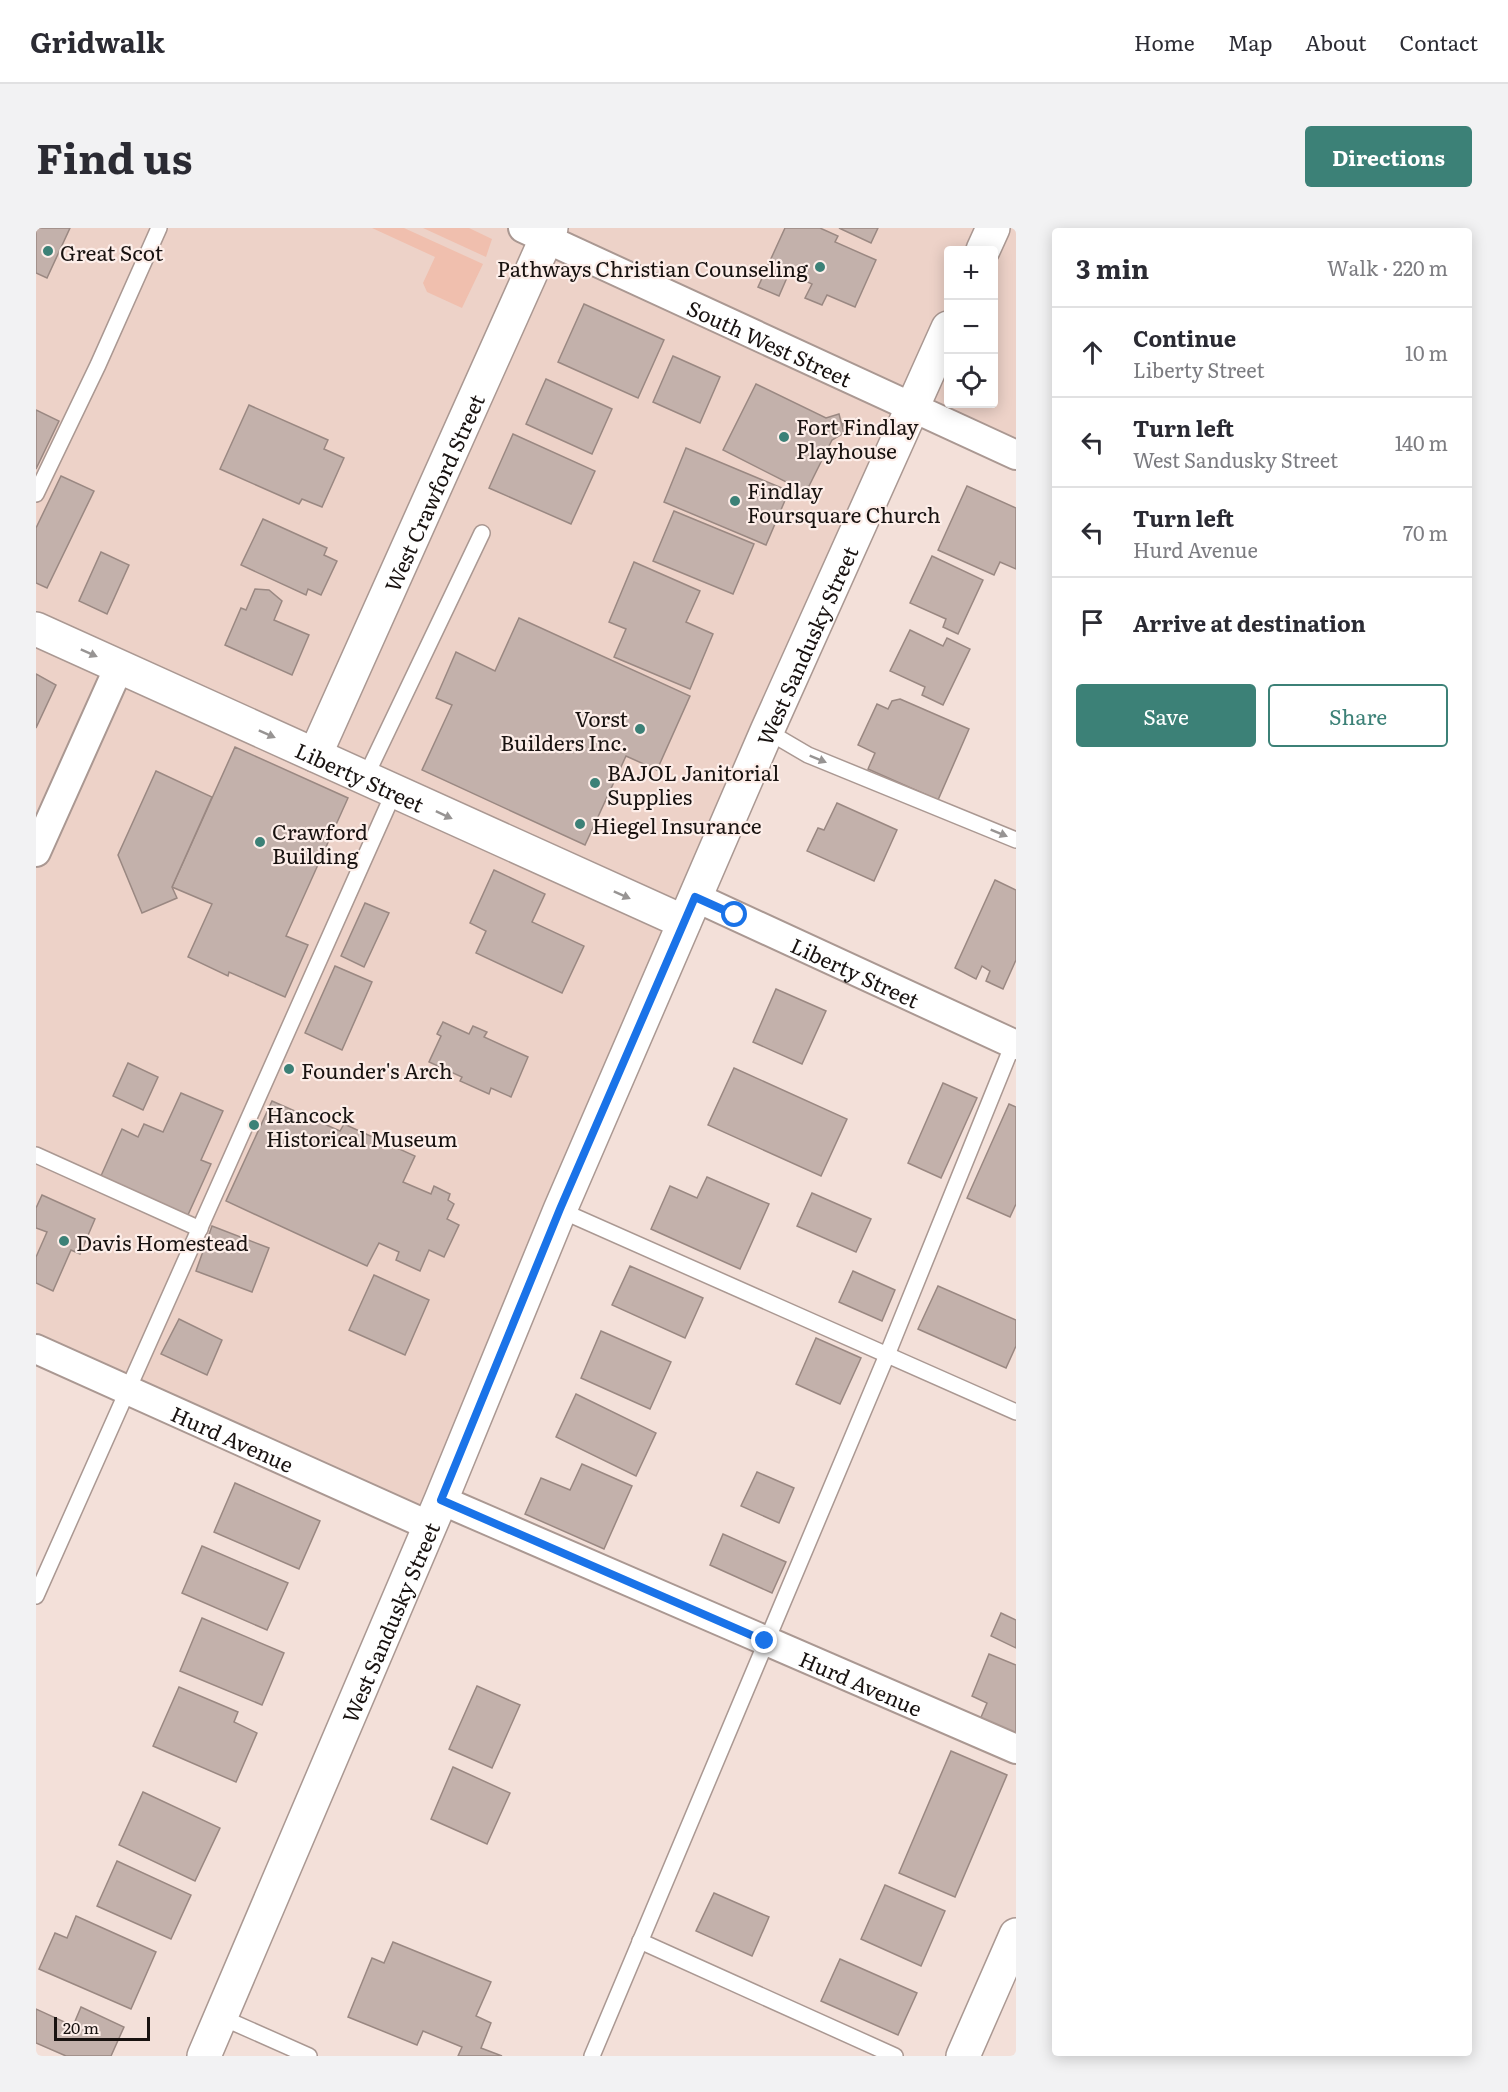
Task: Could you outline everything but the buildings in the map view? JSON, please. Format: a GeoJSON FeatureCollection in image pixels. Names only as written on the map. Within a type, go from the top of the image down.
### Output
{"type":"FeatureCollection","features":[{"type":"Feature","properties":{"kind":"street"},"geometry":{"type":"LineString","coordinates":[[985,246],[993,228]]}},
{"type":"Feature","properties":{"kind":"street","name":"South West Street"},"geometry":{"type":"LineString","coordinates":[[540,232],[1016,455]]}},
{"type":"Feature","properties":{"kind":"street","name":"West Crawford Street"},"geometry":{"type":"LineString","coordinates":[[315,755],[540,232]]}},
{"type":"Feature","properties":{"kind":"street","name":"West Sandusky Street"},"geometry":{"type":"LineString","coordinates":[[204,2056],[436,1513],[560,1209],[767,731],[944,337]]}},
{"type":"Feature","properties":{"kind":"street","name":"Liberty Street"},"geometry":{"type":"LineString","coordinates":[[36,629],[394,792],[1015,1042]]}},
{"type":"Feature","properties":{"kind":"street"},"geometry":{"type":"LineString","coordinates":[[36,852],[119,667]]}},
{"type":"Feature","properties":{"kind":"street","name":"Hurd Avenue"},"geometry":{"type":"LineString","coordinates":[[36,1349],[129,1391],[765,1641],[1016,1749]]}},
{"type":"Feature","properties":{"kind":"street"},"geometry":{"type":"LineString","coordinates":[[963,2056],[1016,1935]]}},
{"type":"Feature","properties":{"kind":"lane"},"geometry":{"type":"LineString","coordinates":[[36,494],[98,365],[159,228]]}},
{"type":"Feature","properties":{"kind":"lane"},"geometry":{"type":"LineString","coordinates":[[365,778],[482,533]]}},
{"type":"Feature","properties":{"kind":"lane"},"geometry":{"type":"LineString","coordinates":[[767,731],[808,755],[1016,840]]}},
{"type":"Feature","properties":{"kind":"lane"},"geometry":{"type":"LineString","coordinates":[[36,1596],[394,792]]}},
{"type":"Feature","properties":{"kind":"lane"},"geometry":{"type":"LineString","coordinates":[[592,2056],[1015,1042]]}},
{"type":"Feature","properties":{"kind":"lane"},"geometry":{"type":"LineString","coordinates":[[36,1155],[200,1229]]}},
{"type":"Feature","properties":{"kind":"lane"},"geometry":{"type":"LineString","coordinates":[[560,1209],[1016,1412]]}},
{"type":"Feature","properties":{"kind":"lane"},"geometry":{"type":"LineString","coordinates":[[640,1941],[895,2056]]}},
{"type":"Feature","properties":{"kind":"lane"},"geometry":{"type":"LineString","coordinates":[[220,2018],[309,2056]]}},
{"type":"Feature","properties":{"kind":"path"},"geometry":{"type":"LineString","coordinates":[[842,425],[850,422]]}},
{"type":"Feature","properties":{"kind":"shaded area"},"geometry":{"type":"Polygon","coordinates":[[[36,228],[1016,228],[1016,455],[913,408],[430,1526],[36,1349],[36,228]]]}},
{"type":"Feature","properties":{"kind":"shaded area"},"geometry":{"type":"Polygon","coordinates":[[[372,228],[404,228],[483,264],[462,308],[427,292],[423,283],[435,257],[372,228]]]}},
{"type":"Feature","properties":{"kind":"shaded area"},"geometry":{"type":"Polygon","coordinates":[[[423,228],[469,228],[492,239],[486,257],[423,228]]]}},
{"type":"Feature","properties":{"kind":"place","name":"Great Scot"},"geometry":{"type":"Point","coordinates":[48,251]}},
{"type":"Feature","properties":{"kind":"place","name":"Pathways Christian Counseling"},"geometry":{"type":"Point","coordinates":[820,267]}},
{"type":"Feature","properties":{"kind":"place","name":"Fort Findlay Playhouse"},"geometry":{"type":"Point","coordinates":[784,437]}},
{"type":"Feature","properties":{"kind":"place","name":"Findlay Foursquare Church"},"geometry":{"type":"Point","coordinates":[735,501]}},
{"type":"Feature","properties":{"kind":"place","name":"Vorst Builders Inc."},"geometry":{"type":"Point","coordinates":[640,729]}},
{"type":"Feature","properties":{"kind":"place","name":"BAJOL Janitorial Supplies"},"geometry":{"type":"Point","coordinates":[595,783]}},
{"type":"Feature","properties":{"kind":"place","name":"Hiegel Insurance"},"geometry":{"type":"Point","coordinates":[580,824]}},
{"type":"Feature","properties":{"kind":"place","name":"Crawford Building"},"geometry":{"type":"Point","coordinates":[260,842]}},
{"type":"Feature","properties":{"kind":"place","name":"Founder's Arch"},"geometry":{"type":"Point","coordinates":[289,1069]}},
{"type":"Feature","properties":{"kind":"place","name":"Hancock Historical Museum"},"geometry":{"type":"Point","coordinates":[254,1125]}},
{"type":"Feature","properties":{"kind":"place","name":"Davis Homestead"},"geometry":{"type":"Point","coordinates":[64,1241]}},
{"type":"Feature","properties":{"kind":"route"},"geometry":{"type":"LineString","coordinates":[[735,915],[695,897],[560,1209],[441,1500],[765,1641]]}}]}
